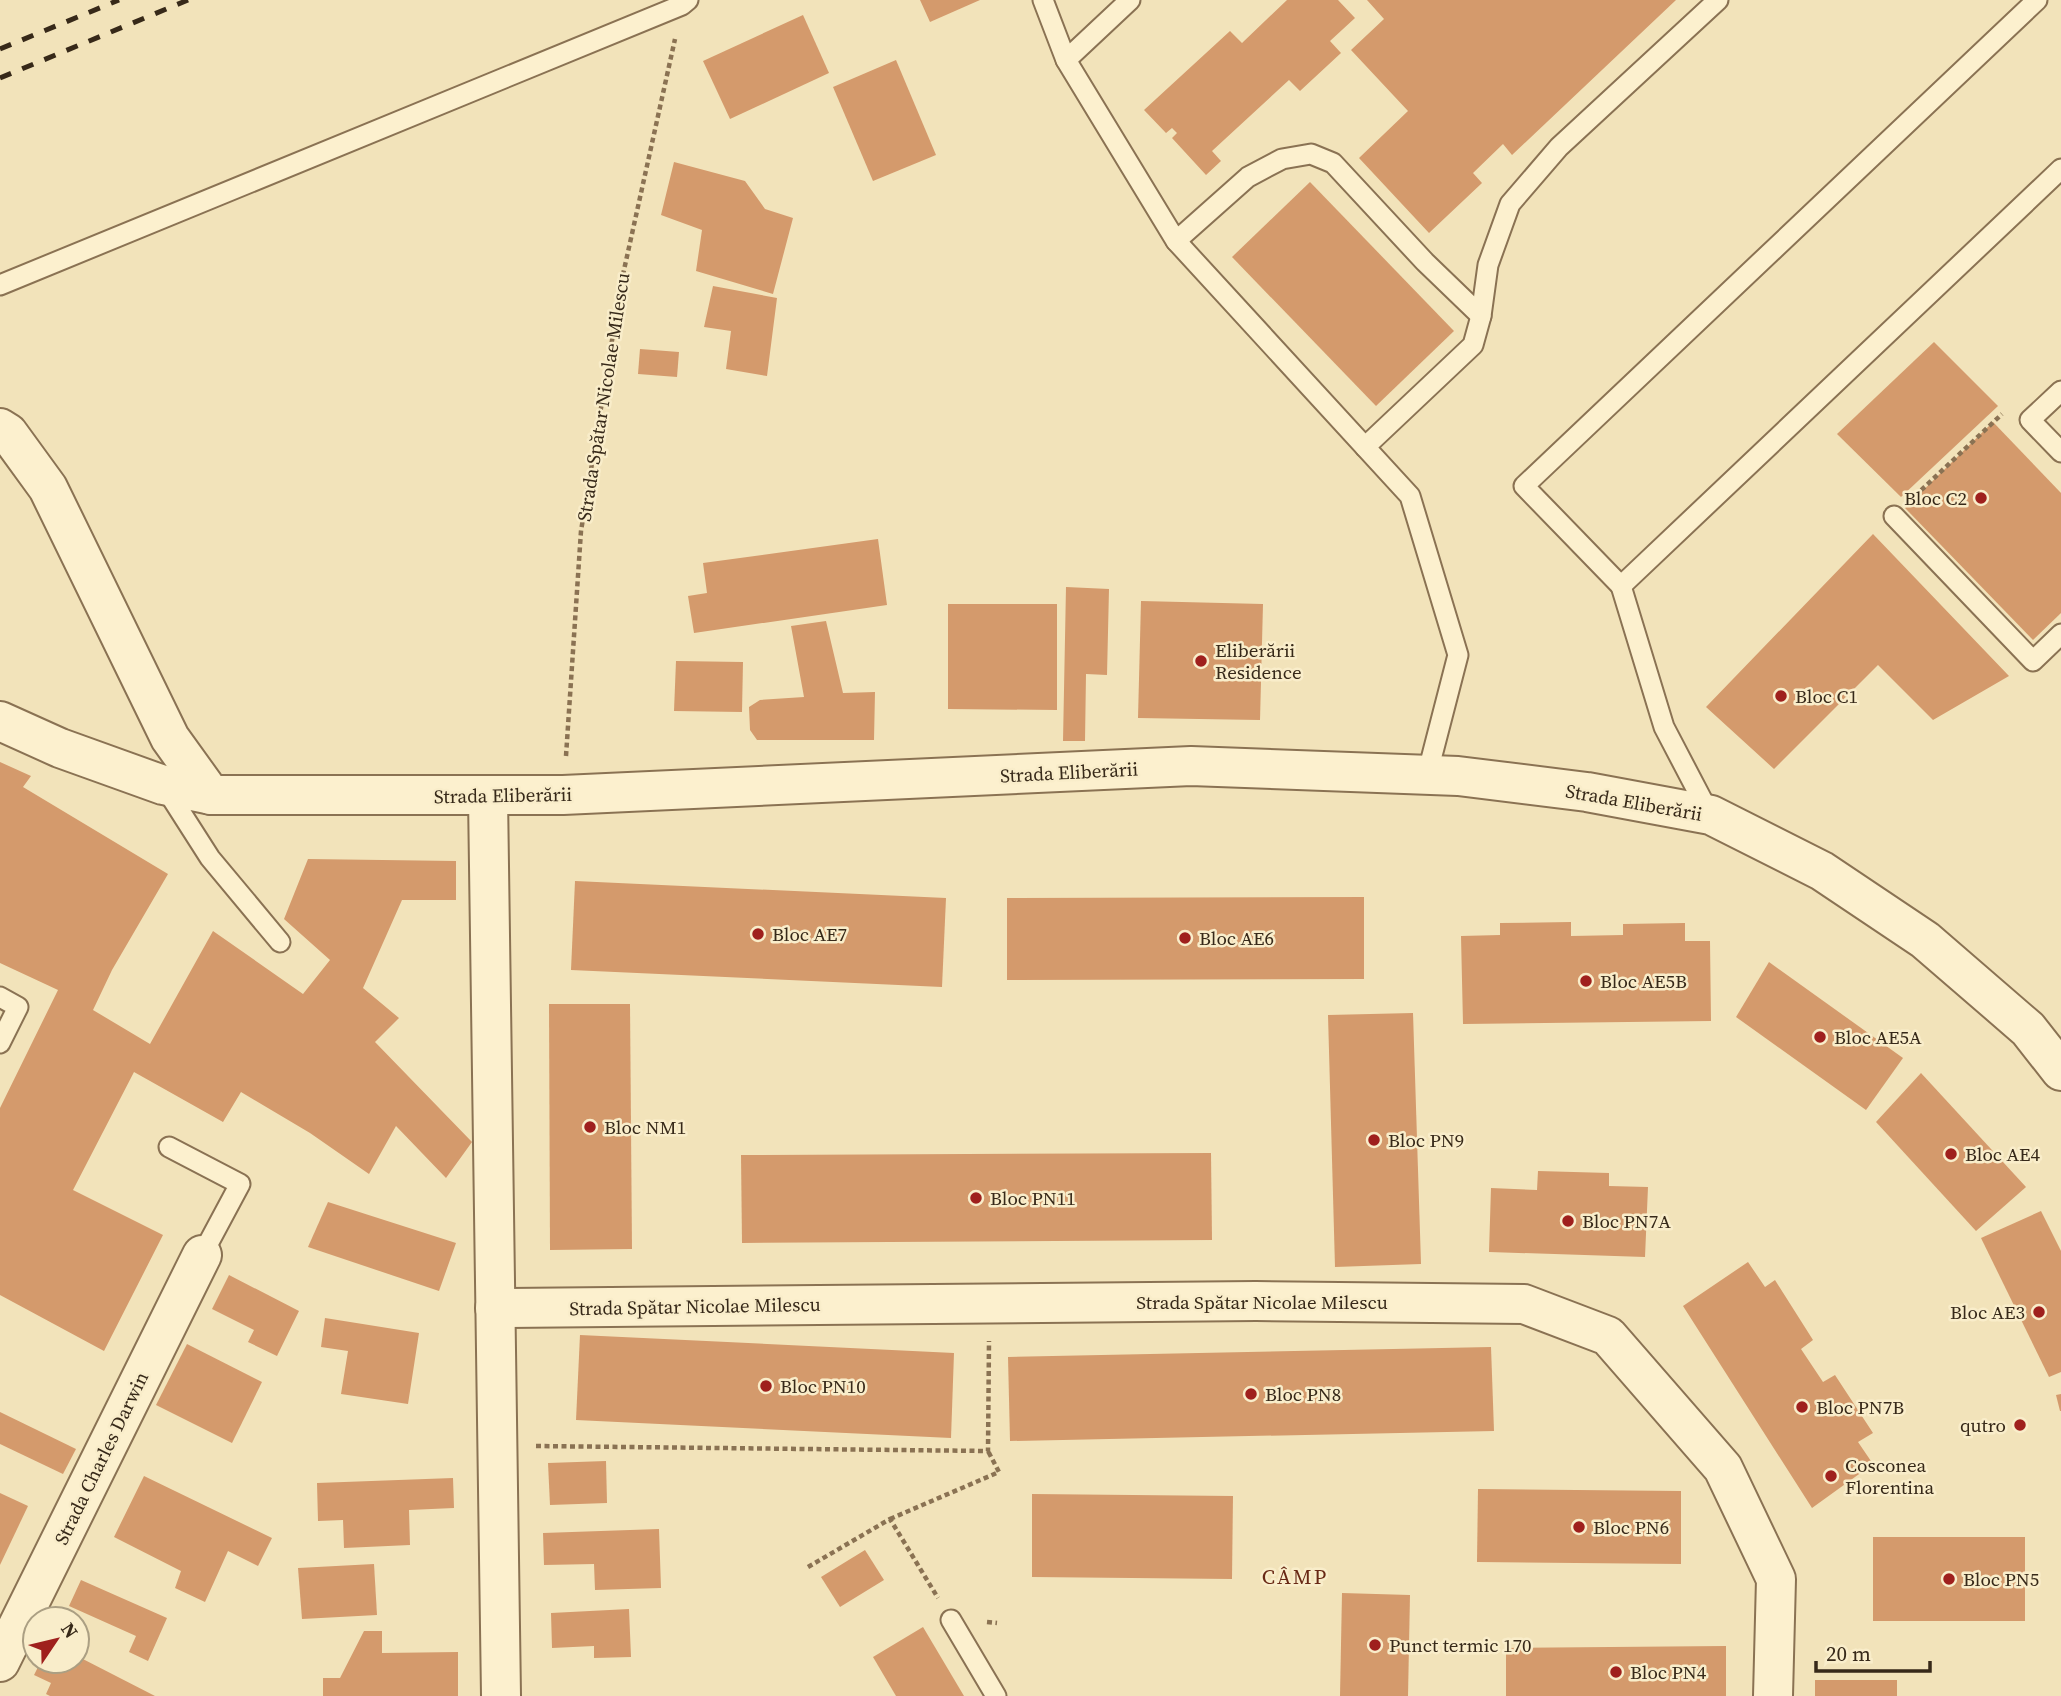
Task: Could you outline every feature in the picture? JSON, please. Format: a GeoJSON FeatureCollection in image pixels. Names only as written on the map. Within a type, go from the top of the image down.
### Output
{"type":"FeatureCollection","features":[{"type":"Feature","properties":{"kind":"street"},"geometry":{"type":"LineString","coordinates":[[0,428],[8,433],[48,488],[170,738],[211,795]]}},
{"type":"Feature","properties":{"kind":"street","name":"Strada Eliberării"},"geometry":{"type":"LineString","coordinates":[[0,722],[60,748],[163,785],[211,795],[563,795],[1191,766],[1458,776],[1587,792],[1711,816],[1822,871],[1925,940],[2028,1029],[2061,1071]]}},
{"type":"Feature","properties":{"kind":"street"},"geometry":{"type":"LineString","coordinates":[[488,797],[501,1696]]}},
{"type":"Feature","properties":{"kind":"street","name":"Strada Charles Darwin"},"geometry":{"type":"LineString","coordinates":[[0,1662],[202,1255]]}},
{"type":"Feature","properties":{"kind":"street","name":"Strada Spătar Nicolae Milescu"},"geometry":{"type":"LineString","coordinates":[[495,1308],[1256,1301],[1524,1304],[1608,1336],[1723,1468],[1776,1579],[1773,1696]]}},
{"type":"Feature","properties":{"kind":"lane"},"geometry":{"type":"LineString","coordinates":[[1043,0],[1066,60],[1176,241],[1410,496],[1458,655],[1427,775]]}},
{"type":"Feature","properties":{"kind":"lane"},"geometry":{"type":"LineString","coordinates":[[1066,60],[1130,0]]}},
{"type":"Feature","properties":{"kind":"lane"},"geometry":{"type":"LineString","coordinates":[[1366,447],[1473,345],[1481,316],[1488,265],[1510,205],[1559,147],[1718,0]]}},
{"type":"Feature","properties":{"kind":"lane"},"geometry":{"type":"LineString","coordinates":[[1711,816],[1664,727],[1621,586],[1524,485],[2037,0]]}},
{"type":"Feature","properties":{"kind":"lane"},"geometry":{"type":"LineString","coordinates":[[0,285],[685,3]]}},
{"type":"Feature","properties":{"kind":"lane"},"geometry":{"type":"LineString","coordinates":[[1176,241],[1248,177],[1282,159],[1311,154],[1333,163],[1481,316]]}},
{"type":"Feature","properties":{"kind":"lane"},"geometry":{"type":"LineString","coordinates":[[1621,586],[2061,169]]}},
{"type":"Feature","properties":{"kind":"lane"},"geometry":{"type":"LineString","coordinates":[[2061,391],[2030,420],[2061,452]]}},
{"type":"Feature","properties":{"kind":"lane"},"geometry":{"type":"LineString","coordinates":[[1894,516],[2033,661],[2061,634]]}},
{"type":"Feature","properties":{"kind":"lane"},"geometry":{"type":"LineString","coordinates":[[163,785],[210,858],[280,942]]}},
{"type":"Feature","properties":{"kind":"lane"},"geometry":{"type":"LineString","coordinates":[[0,997],[18,1007],[0,1043]]}},
{"type":"Feature","properties":{"kind":"lane"},"geometry":{"type":"LineString","coordinates":[[169,1147],[240,1184],[202,1255]]}},
{"type":"Feature","properties":{"kind":"lane"},"geometry":{"type":"LineString","coordinates":[[951,1620],[996,1696]]}},
{"type":"Feature","properties":{"kind":"path","name":"Strada Spătar Nicolae Milescu"},"geometry":{"type":"LineString","coordinates":[[563,795],[581,531],[622,279],[685,3]]}},
{"type":"Feature","properties":{"kind":"path"},"geometry":{"type":"LineString","coordinates":[[1894,516],[2001,414],[2030,420]]}},
{"type":"Feature","properties":{"kind":"path"},"geometry":{"type":"LineString","coordinates":[[808,1567],[890,1519],[999,1472],[988,1451],[989,1303]]}},
{"type":"Feature","properties":{"kind":"path"},"geometry":{"type":"LineString","coordinates":[[497,1446],[988,1451]]}},
{"type":"Feature","properties":{"kind":"path"},"geometry":{"type":"LineString","coordinates":[[890,1519],[951,1620]]}},
{"type":"Feature","properties":{"kind":"building"},"geometry":{"type":"Polygon","coordinates":[[[920,0],[980,0],[930,22],[920,0]]]}},
{"type":"Feature","properties":{"kind":"building"},"geometry":{"type":"Polygon","coordinates":[[[1287,0],[1338,0],[1355,18],[1330,41],[1341,53],[1300,91],[1289,80],[1212,151],[1221,161],[1206,175],[1172,138],[1177,133],[1172,128],[1166,133],[1144,110],[1230,31],[1242,43],[1287,0]]]}},
{"type":"Feature","properties":{"kind":"building"},"geometry":{"type":"Polygon","coordinates":[[[1367,0],[1676,0],[1512,155],[1503,144],[1473,173],[1482,183],[1429,233],[1359,158],[1408,111],[1351,50],[1384,19],[1367,0]]]}},
{"type":"Feature","properties":{"kind":"building"},"geometry":{"type":"Polygon","coordinates":[[[803,15],[829,73],[730,119],[703,61],[803,15]]]}},
{"type":"Feature","properties":{"kind":"building"},"geometry":{"type":"Polygon","coordinates":[[[896,60],[936,155],[873,181],[833,87],[896,60]]]}},
{"type":"Feature","properties":{"kind":"building"},"geometry":{"type":"Polygon","coordinates":[[[674,162],[745,181],[765,209],[793,218],[773,294],[696,271],[702,230],[661,215],[674,162]]]}},
{"type":"Feature","properties":{"kind":"building"},"geometry":{"type":"Polygon","coordinates":[[[1310,182],[1454,331],[1376,406],[1232,257],[1310,182]]]}},
{"type":"Feature","properties":{"kind":"building"},"geometry":{"type":"Polygon","coordinates":[[[713,286],[777,298],[767,376],[726,369],[731,331],[704,327],[713,286]]]}},
{"type":"Feature","properties":{"kind":"building"},"geometry":{"type":"Polygon","coordinates":[[[1934,342],[1998,406],[1901,497],[1837,434],[1934,342]]]}},
{"type":"Feature","properties":{"kind":"building"},"geometry":{"type":"Polygon","coordinates":[[[640,349],[679,352],[677,377],[638,374],[640,349]]]}},
{"type":"Feature","properties":{"kind":"building"},"geometry":{"type":"Polygon","coordinates":[[[1993,422],[2061,493],[2061,613],[2033,640],[1905,508],[1993,422]]]}},
{"type":"Feature","properties":{"kind":"building"},"geometry":{"type":"Polygon","coordinates":[[[1873,534],[2009,676],[1933,720],[1878,665],[1774,769],[1706,707],[1873,534]]]}},
{"type":"Feature","properties":{"kind":"building"},"geometry":{"type":"Polygon","coordinates":[[[878,539],[887,605],[694,633],[688,596],[707,593],[703,563],[878,539]]]}},
{"type":"Feature","properties":{"kind":"building"},"geometry":{"type":"Polygon","coordinates":[[[1066,587],[1109,589],[1107,675],[1086,674],[1085,741],[1063,741],[1066,587]]]}},
{"type":"Feature","properties":{"kind":"building","name":"Eliberării Residence"},"geometry":{"type":"Polygon","coordinates":[[[1141,601],[1263,604],[1260,720],[1138,718],[1141,601]]]}},
{"type":"Feature","properties":{"kind":"building"},"geometry":{"type":"Polygon","coordinates":[[[948,604],[1057,604],[1057,710],[948,709],[948,604]]]}},
{"type":"Feature","properties":{"kind":"building"},"geometry":{"type":"Polygon","coordinates":[[[826,621],[843,693],[875,692],[874,740],[757,740],[750,730],[749,707],[760,700],[804,697],[791,626],[826,621]]]}},
{"type":"Feature","properties":{"kind":"building"},"geometry":{"type":"Polygon","coordinates":[[[676,661],[743,662],[742,712],[674,711],[676,661]]]}},
{"type":"Feature","properties":{"kind":"building"},"geometry":{"type":"Polygon","coordinates":[[[0,762],[31,776],[23,787],[168,874],[112,970],[93,1010],[150,1044],[213,931],[303,994],[330,960],[284,919],[308,859],[456,861],[456,900],[402,900],[363,988],[399,1018],[375,1042],[472,1142],[446,1178],[396,1126],[369,1174],[310,1133],[241,1092],[223,1122],[134,1072],[73,1190],[163,1235],[104,1351],[0,1295],[0,1108],[58,990],[0,963],[0,762]]]}},
{"type":"Feature","properties":{"kind":"building","name":"Bloc AE7"},"geometry":{"type":"Polygon","coordinates":[[[575,881],[946,898],[942,987],[571,970],[575,881]]]}},
{"type":"Feature","properties":{"kind":"building","name":"Bloc AE6"},"geometry":{"type":"Polygon","coordinates":[[[1364,897],[1364,979],[1007,980],[1007,898],[1364,897]]]}},
{"type":"Feature","properties":{"kind":"building","name":"Bloc AE5B"},"geometry":{"type":"Polygon","coordinates":[[[1571,922],[1571,936],[1623,935],[1623,924],[1685,923],[1685,941],[1710,941],[1711,1021],[1463,1024],[1461,936],[1500,935],[1500,923],[1571,922]]]}},
{"type":"Feature","properties":{"kind":"building","name":"Bloc AE5A"},"geometry":{"type":"Polygon","coordinates":[[[1769,962],[1903,1058],[1866,1110],[1736,1017],[1769,962]]]}},
{"type":"Feature","properties":{"kind":"building","name":"Bloc NM1"},"geometry":{"type":"Polygon","coordinates":[[[549,1004],[630,1004],[632,1249],[550,1250],[549,1004]]]}},
{"type":"Feature","properties":{"kind":"building","name":"Bloc PN9"},"geometry":{"type":"Polygon","coordinates":[[[1413,1013],[1421,1264],[1335,1267],[1328,1015],[1413,1013]]]}},
{"type":"Feature","properties":{"kind":"building","name":"Bloc AE4"},"geometry":{"type":"Polygon","coordinates":[[[1921,1073],[2026,1187],[1976,1231],[1876,1122],[1921,1073]]]}},
{"type":"Feature","properties":{"kind":"building","name":"Bloc PN11"},"geometry":{"type":"Polygon","coordinates":[[[1211,1153],[1212,1240],[742,1243],[741,1155],[1211,1153]]]}},
{"type":"Feature","properties":{"kind":"building","name":"Bloc PN7A"},"geometry":{"type":"Polygon","coordinates":[[[1538,1171],[1609,1173],[1609,1186],[1648,1187],[1645,1257],[1489,1252],[1491,1188],[1537,1190],[1538,1171]]]}},
{"type":"Feature","properties":{"kind":"building"},"geometry":{"type":"Polygon","coordinates":[[[328,1202],[456,1243],[439,1291],[308,1247],[328,1202]]]}},
{"type":"Feature","properties":{"kind":"building","name":"Bloc AE3"},"geometry":{"type":"Polygon","coordinates":[[[2041,1211],[2061,1251],[2061,1372],[2049,1377],[1981,1238],[2041,1211]]]}},
{"type":"Feature","properties":{"kind":"building","name":"Bloc PN7B"},"geometry":{"type":"Polygon","coordinates":[[[1748,1262],[1765,1287],[1775,1280],[1813,1340],[1801,1349],[1823,1382],[1835,1375],[1873,1433],[1858,1442],[1873,1464],[1812,1508],[1683,1306],[1748,1262]]]}},
{"type":"Feature","properties":{"kind":"building"},"geometry":{"type":"Polygon","coordinates":[[[229,1275],[299,1311],[277,1356],[248,1342],[254,1330],[212,1309],[229,1275]]]}},
{"type":"Feature","properties":{"kind":"building"},"geometry":{"type":"Polygon","coordinates":[[[325,1318],[419,1333],[408,1404],[341,1394],[348,1351],[321,1347],[325,1318]]]}},
{"type":"Feature","properties":{"kind":"building","name":"Bloc PN10"},"geometry":{"type":"Polygon","coordinates":[[[580,1335],[954,1353],[951,1438],[576,1420],[580,1335]]]}},
{"type":"Feature","properties":{"kind":"building"},"geometry":{"type":"Polygon","coordinates":[[[187,1344],[262,1382],[232,1443],[156,1405],[187,1344]]]}},
{"type":"Feature","properties":{"kind":"building","name":"Bloc PN8"},"geometry":{"type":"Polygon","coordinates":[[[1491,1347],[1494,1431],[1010,1441],[1008,1357],[1491,1347]]]}},
{"type":"Feature","properties":{"kind":"building"},"geometry":{"type":"Polygon","coordinates":[[[2061,1394],[2061,1411],[2060,1411],[2056,1395],[2061,1394]]]}},
{"type":"Feature","properties":{"kind":"building"},"geometry":{"type":"Polygon","coordinates":[[[0,1412],[76,1449],[63,1474],[0,1444],[0,1412]]]}},
{"type":"Feature","properties":{"kind":"building"},"geometry":{"type":"Polygon","coordinates":[[[606,1461],[607,1503],[550,1505],[548,1463],[606,1461]]]}},
{"type":"Feature","properties":{"kind":"building"},"geometry":{"type":"Polygon","coordinates":[[[144,1476],[272,1538],[258,1566],[228,1551],[205,1602],[175,1588],[181,1571],[114,1537],[144,1476]]]}},
{"type":"Feature","properties":{"kind":"building"},"geometry":{"type":"Polygon","coordinates":[[[453,1478],[454,1508],[409,1510],[410,1545],[344,1548],[343,1520],[318,1521],[317,1483],[453,1478]]]}},
{"type":"Feature","properties":{"kind":"building","name":"Bloc PN6"},"geometry":{"type":"Polygon","coordinates":[[[1478,1489],[1681,1491],[1681,1564],[1477,1562],[1478,1489]]]}},
{"type":"Feature","properties":{"kind":"building"},"geometry":{"type":"Polygon","coordinates":[[[0,1493],[28,1506],[0,1565],[0,1493]]]}},
{"type":"Feature","properties":{"kind":"building"},"geometry":{"type":"Polygon","coordinates":[[[1032,1494],[1233,1496],[1232,1579],[1032,1577],[1032,1494]]]}},
{"type":"Feature","properties":{"kind":"building"},"geometry":{"type":"Polygon","coordinates":[[[659,1529],[661,1588],[595,1590],[594,1564],[544,1565],[543,1533],[659,1529]]]}},
{"type":"Feature","properties":{"kind":"building","name":"Bloc PN5"},"geometry":{"type":"Polygon","coordinates":[[[1873,1537],[2025,1537],[2025,1621],[1873,1621],[1873,1537]]]}},
{"type":"Feature","properties":{"kind":"building"},"geometry":{"type":"Polygon","coordinates":[[[865,1550],[884,1580],[840,1607],[821,1577],[865,1550]]]}},
{"type":"Feature","properties":{"kind":"building"},"geometry":{"type":"Polygon","coordinates":[[[374,1564],[377,1615],[302,1619],[298,1568],[374,1564]]]}},
{"type":"Feature","properties":{"kind":"building"},"geometry":{"type":"Polygon","coordinates":[[[81,1580],[167,1618],[148,1661],[129,1652],[136,1636],[91,1616],[91,1605],[69,1605],[81,1580]]]}},
{"type":"Feature","properties":{"kind":"building","name":"Punct termic 170"},"geometry":{"type":"Polygon","coordinates":[[[1342,1593],[1410,1595],[1408,1696],[1340,1696],[1342,1593]]]}},
{"type":"Feature","properties":{"kind":"building"},"geometry":{"type":"Polygon","coordinates":[[[629,1609],[631,1657],[594,1658],[594,1646],[552,1648],[551,1613],[629,1609]]]}},
{"type":"Feature","properties":{"kind":"building"},"geometry":{"type":"Polygon","coordinates":[[[923,1627],[964,1696],[896,1696],[873,1657],[923,1627]]]}},
{"type":"Feature","properties":{"kind":"building"},"geometry":{"type":"Polygon","coordinates":[[[364,1631],[382,1631],[382,1653],[458,1652],[458,1696],[323,1696],[323,1678],[340,1678],[364,1631]]]}},
{"type":"Feature","properties":{"kind":"building","name":"Bloc PN4"},"geometry":{"type":"Polygon","coordinates":[[[1726,1646],[1726,1696],[1506,1696],[1506,1648],[1726,1646]]]}},
{"type":"Feature","properties":{"kind":"building"},"geometry":{"type":"Polygon","coordinates":[[[91,1663],[155,1696],[50,1696],[46,1694],[51,1683],[34,1675],[91,1675],[91,1663]]]}},
{"type":"Feature","properties":{"kind":"building"},"geometry":{"type":"Polygon","coordinates":[[[1815,1680],[1897,1680],[1897,1696],[1815,1696],[1815,1680]]]}},
{"type":"Feature","properties":{"kind":"railway"},"geometry":{"type":"LineString","coordinates":[[0,49],[119,0]]}},
{"type":"Feature","properties":{"kind":"railway"},"geometry":{"type":"LineString","coordinates":[[0,78],[188,0]]}},
{"type":"Feature","properties":{"kind":"place","name":"Bloc C2"},"geometry":{"type":"Point","coordinates":[1981,498]}},
{"type":"Feature","properties":{"kind":"place","name":"Eliberării Residence"},"geometry":{"type":"Point","coordinates":[1201,661]}},
{"type":"Feature","properties":{"kind":"place","name":"Bloc C1"},"geometry":{"type":"Point","coordinates":[1781,696]}},
{"type":"Feature","properties":{"kind":"place","name":"Bloc AE7"},"geometry":{"type":"Point","coordinates":[758,934]}},
{"type":"Feature","properties":{"kind":"place","name":"Bloc AE6"},"geometry":{"type":"Point","coordinates":[1185,938]}},
{"type":"Feature","properties":{"kind":"place","name":"Bloc AE5B"},"geometry":{"type":"Point","coordinates":[1586,981]}},
{"type":"Feature","properties":{"kind":"place","name":"Bloc AE5A"},"geometry":{"type":"Point","coordinates":[1820,1037]}},
{"type":"Feature","properties":{"kind":"place","name":"Bloc NM1"},"geometry":{"type":"Point","coordinates":[590,1127]}},
{"type":"Feature","properties":{"kind":"place","name":"Bloc PN9"},"geometry":{"type":"Point","coordinates":[1374,1140]}},
{"type":"Feature","properties":{"kind":"place","name":"Bloc AE4"},"geometry":{"type":"Point","coordinates":[1951,1154]}},
{"type":"Feature","properties":{"kind":"place","name":"Bloc PN11"},"geometry":{"type":"Point","coordinates":[976,1198]}},
{"type":"Feature","properties":{"kind":"place","name":"Bloc PN7A"},"geometry":{"type":"Point","coordinates":[1568,1221]}},
{"type":"Feature","properties":{"kind":"place","name":"Bloc AE3"},"geometry":{"type":"Point","coordinates":[2039,1312]}},
{"type":"Feature","properties":{"kind":"place","name":"Bloc PN10"},"geometry":{"type":"Point","coordinates":[766,1386]}},
{"type":"Feature","properties":{"kind":"place","name":"Bloc PN8"},"geometry":{"type":"Point","coordinates":[1251,1394]}},
{"type":"Feature","properties":{"kind":"place","name":"Bloc PN7B"},"geometry":{"type":"Point","coordinates":[1802,1407]}},
{"type":"Feature","properties":{"kind":"place","name":"qutro"},"geometry":{"type":"Point","coordinates":[2020,1425]}},
{"type":"Feature","properties":{"kind":"place","name":"Cosconea Florentina"},"geometry":{"type":"Point","coordinates":[1831,1476]}},
{"type":"Feature","properties":{"kind":"place","name":"Bloc PN6"},"geometry":{"type":"Point","coordinates":[1579,1527]}},
{"type":"Feature","properties":{"kind":"place","name":"Bloc PN5"},"geometry":{"type":"Point","coordinates":[1949,1579]}},
{"type":"Feature","properties":{"kind":"place","name":"Punct termic 170"},"geometry":{"type":"Point","coordinates":[1375,1645]}},
{"type":"Feature","properties":{"kind":"place","name":"Bloc PN4"},"geometry":{"type":"Point","coordinates":[1616,1672]}},
{"type":"Feature","properties":{"kind":"district","name":"CÂMP"},"geometry":{"type":"Point","coordinates":[1295,1576]}}]}
